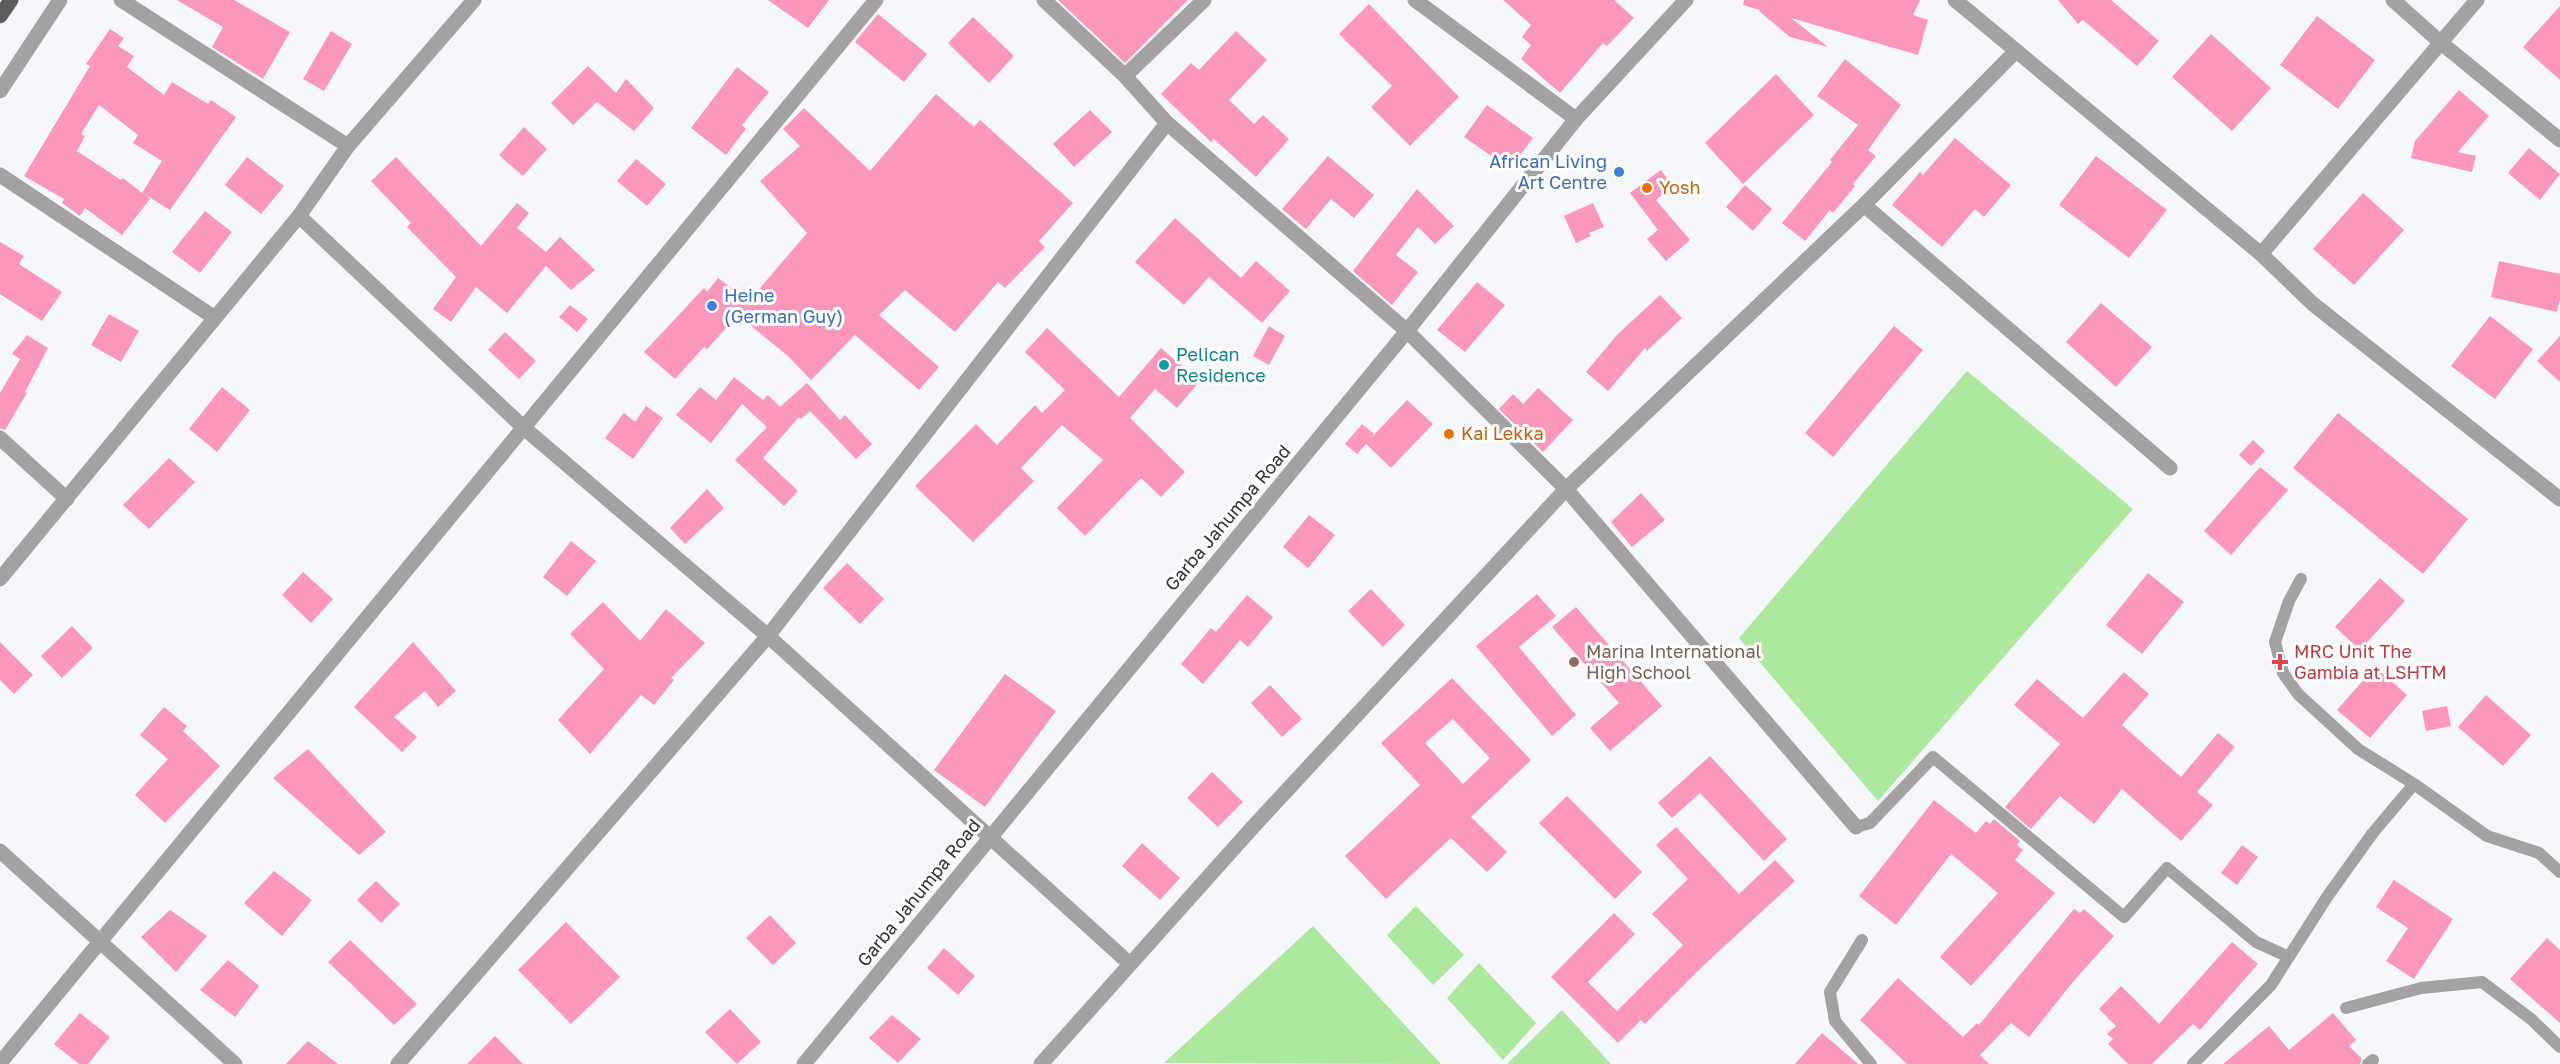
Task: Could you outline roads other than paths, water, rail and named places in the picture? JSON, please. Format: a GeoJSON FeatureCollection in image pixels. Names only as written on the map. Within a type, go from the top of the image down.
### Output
{"type":"FeatureCollection","features":[{"type":"Feature","properties":{"kind":"main road"},"geometry":{"type":"LineString","coordinates":[[0,16],[11,0]]}},
{"type":"Feature","properties":{"kind":"street"},"geometry":{"type":"LineString","coordinates":[[0,91],[60,0]]}},
{"type":"Feature","properties":{"kind":"street"},"geometry":{"type":"LineString","coordinates":[[121,0],[348,146]]}},
{"type":"Feature","properties":{"kind":"street"},"geometry":{"type":"LineString","coordinates":[[0,579],[299,216],[348,146],[474,0]]}},
{"type":"Feature","properties":{"kind":"street"},"geometry":{"type":"LineString","coordinates":[[0,1064],[876,0]]}},
{"type":"Feature","properties":{"kind":"street"},"geometry":{"type":"LineString","coordinates":[[1044,0],[1125,76],[1167,123],[1407,331],[1566,489],[1856,827]]}},
{"type":"Feature","properties":{"kind":"street"},"geometry":{"type":"LineString","coordinates":[[1125,76],[1204,0]]}},
{"type":"Feature","properties":{"kind":"street"},"geometry":{"type":"LineString","coordinates":[[1415,0],[1576,119]]}},
{"type":"Feature","properties":{"kind":"street","name":"Garba Jahumpa Road"},"geometry":{"type":"LineString","coordinates":[[804,1064],[1407,331],[1576,119],[1686,0]]}},
{"type":"Feature","properties":{"kind":"street"},"geometry":{"type":"LineString","coordinates":[[1955,0],[2261,254],[2313,304],[2560,499]]}},
{"type":"Feature","properties":{"kind":"street"},"geometry":{"type":"LineString","coordinates":[[2393,0],[2440,42],[2560,140]]}},
{"type":"Feature","properties":{"kind":"street"},"geometry":{"type":"LineString","coordinates":[[2261,254],[2477,0]]}},
{"type":"Feature","properties":{"kind":"street"},"geometry":{"type":"LineString","coordinates":[[1041,1064],[1251,828],[1566,489],[1864,205],[2016,51]]}},
{"type":"Feature","properties":{"kind":"street"},"geometry":{"type":"LineString","coordinates":[[398,1064],[768,636],[1167,123]]}},
{"type":"Feature","properties":{"kind":"street"},"geometry":{"type":"LineString","coordinates":[[0,174],[216,318]]}},
{"type":"Feature","properties":{"kind":"street"},"geometry":{"type":"LineString","coordinates":[[1864,205],[2170,468]]}},
{"type":"Feature","properties":{"kind":"street"},"geometry":{"type":"LineString","coordinates":[[299,216],[524,428],[768,636],[1130,964]]}},
{"type":"Feature","properties":{"kind":"street"},"geometry":{"type":"LineString","coordinates":[[0,438],[66,499]]}},
{"type":"Feature","properties":{"kind":"street"},"geometry":{"type":"LineString","coordinates":[[0,851],[235,1064]]}},
{"type":"Feature","properties":{"kind":"lane"},"geometry":{"type":"LineString","coordinates":[[2301,579],[2289,602],[2275,642],[2283,673],[2298,694],[2358,749],[2414,784],[2487,837],[2539,853],[2560,872]]}},
{"type":"Feature","properties":{"kind":"lane"},"geometry":{"type":"LineString","coordinates":[[1856,827],[1870,823],[1933,757],[2124,917],[2167,868],[2256,942],[2289,957]]}},
{"type":"Feature","properties":{"kind":"lane"},"geometry":{"type":"LineString","coordinates":[[2193,1064],[2271,985],[2327,897],[2372,834],[2414,784]]}},
{"type":"Feature","properties":{"kind":"lane"},"geometry":{"type":"LineString","coordinates":[[1862,940],[1830,992],[1835,1022],[1871,1064]]}},
{"type":"Feature","properties":{"kind":"lane"},"geometry":{"type":"LineString","coordinates":[[2346,1008],[2421,988],[2482,982],[2531,1018],[2560,1047]]}},
{"type":"Feature","properties":{"kind":"place","name":"African Living Art Centre"},"geometry":{"type":"Point","coordinates":[1619,172]}},
{"type":"Feature","properties":{"kind":"place","name":"Yosh"},"geometry":{"type":"Point","coordinates":[1647,188]}},
{"type":"Feature","properties":{"kind":"place","name":"Heine (German Guy)"},"geometry":{"type":"Point","coordinates":[712,306]}},
{"type":"Feature","properties":{"kind":"place","name":"Pelican Residence"},"geometry":{"type":"Point","coordinates":[1164,365]}},
{"type":"Feature","properties":{"kind":"place","name":"Kai Lekka"},"geometry":{"type":"Point","coordinates":[1449,434]}},
{"type":"Feature","properties":{"kind":"place","name":"Marina International High School"},"geometry":{"type":"Point","coordinates":[1574,662]}},
{"type":"Feature","properties":{"kind":"place","name":"MRC Unit The Gambia at LSHTM"},"geometry":{"type":"Point","coordinates":[2280,662]}}]}
